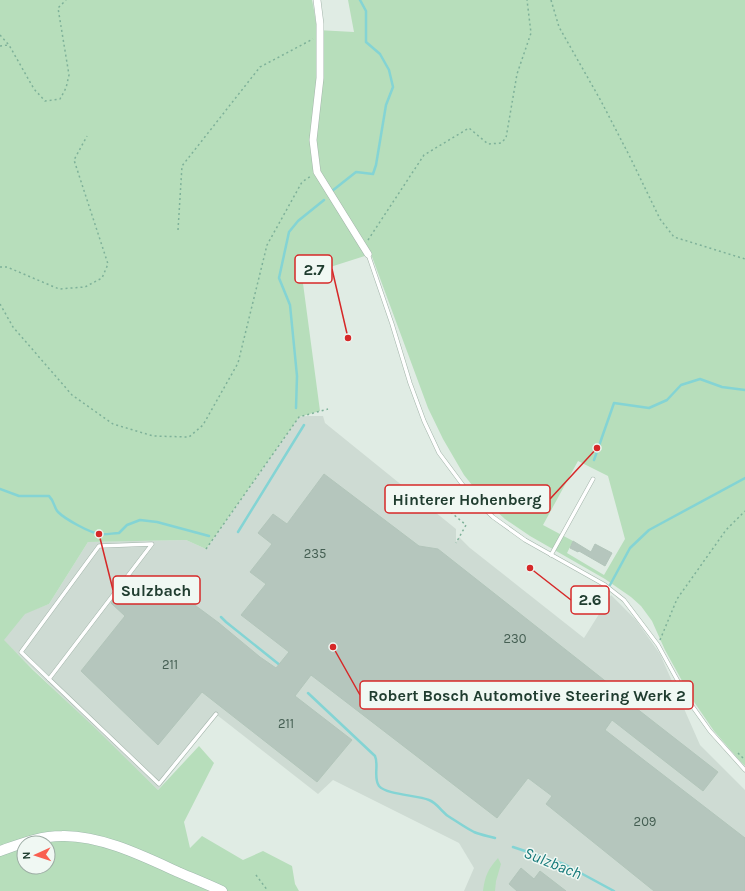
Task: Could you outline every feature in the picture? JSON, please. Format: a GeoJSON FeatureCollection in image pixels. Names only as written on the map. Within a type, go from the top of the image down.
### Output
{"type":"FeatureCollection","features":[{"type":"Feature","properties":{"kind":"street"},"geometry":{"type":"LineString","coordinates":[[317,0],[320,24],[320,78],[313,140],[317,172],[368,254]]}},
{"type":"Feature","properties":{"kind":"street"},"geometry":{"type":"LineString","coordinates":[[0,851],[31,840],[50,836],[87,838],[132,852],[222,891]]}},
{"type":"Feature","properties":{"kind":"lane"},"geometry":{"type":"LineString","coordinates":[[368,254],[410,383],[424,420],[440,452],[471,496],[493,517],[525,540],[605,585],[624,600],[658,645],[690,703],[710,731],[745,770]]}},
{"type":"Feature","properties":{"kind":"lane"},"geometry":{"type":"LineString","coordinates":[[551,555],[593,479]]}},
{"type":"Feature","properties":{"kind":"lane"},"geometry":{"type":"LineString","coordinates":[[49,679],[152,544],[99,546],[21,652],[49,679],[159,784],[216,714]]}},
{"type":"Feature","properties":{"kind":"path"},"geometry":{"type":"LineString","coordinates":[[0,36],[9,45],[34,89],[45,101],[60,99],[66,88],[69,75],[58,8],[66,0]]}},
{"type":"Feature","properties":{"kind":"path"},"geometry":{"type":"LineString","coordinates":[[364,246],[424,155],[469,128],[488,144],[501,143],[506,138],[517,74],[531,33],[527,0]]}},
{"type":"Feature","properties":{"kind":"path"},"geometry":{"type":"LineString","coordinates":[[551,0],[558,27],[630,157],[660,219],[674,237],[745,259]]}},
{"type":"Feature","properties":{"kind":"path"},"geometry":{"type":"LineString","coordinates":[[178,230],[182,166],[260,67],[320,35]]}},
{"type":"Feature","properties":{"kind":"path"},"geometry":{"type":"LineString","coordinates":[[0,46],[9,45]]}},
{"type":"Feature","properties":{"kind":"path"},"geometry":{"type":"LineString","coordinates":[[0,266],[59,289],[85,287],[102,278],[108,264],[74,160],[87,136]]}},
{"type":"Feature","properties":{"kind":"path"},"geometry":{"type":"LineString","coordinates":[[0,304],[13,327],[72,395],[113,424],[153,436],[189,437],[203,424],[238,362],[267,245],[302,182],[317,172]]}},
{"type":"Feature","properties":{"kind":"path"},"geometry":{"type":"LineString","coordinates":[[206,549],[299,417],[328,409]]}},
{"type":"Feature","properties":{"kind":"path"},"geometry":{"type":"LineString","coordinates":[[447,509],[466,525],[456,543]]}},
{"type":"Feature","properties":{"kind":"path"},"geometry":{"type":"LineString","coordinates":[[658,645],[678,599],[726,530],[745,511]]}},
{"type":"Feature","properties":{"kind":"path"},"geometry":{"type":"LineString","coordinates":[[256,875],[268,891]]}},
{"type":"Feature","properties":{"kind":"shaded area"},"geometry":{"type":"Polygon","coordinates":[[[323,416],[325,423],[456,529],[456,542],[459,537],[470,548],[584,638],[611,595],[636,620],[660,654],[700,745],[745,790],[745,891],[464,891],[474,868],[459,843],[333,780],[318,794],[217,715],[158,790],[3,640],[25,613],[49,604],[88,542],[186,540],[206,549],[299,417],[323,416]]]}},
{"type":"Feature","properties":{"kind":"green space"},"geometry":{"type":"Polygon","coordinates":[[[0,0],[312,0],[317,30],[354,32],[348,0],[745,0],[745,766],[714,731],[692,699],[665,650],[652,621],[641,606],[631,597],[605,579],[530,536],[505,519],[484,500],[464,475],[443,439],[428,408],[371,254],[302,276],[320,411],[299,417],[206,549],[186,540],[88,542],[49,604],[25,614],[4,640],[33,670],[158,790],[199,746],[214,763],[184,822],[190,848],[202,836],[243,860],[263,851],[292,866],[295,884],[299,891],[0,891],[0,0]],[[578,461],[543,525],[573,541],[567,553],[604,575],[625,539],[608,476],[578,461]]]}},
{"type":"Feature","properties":{"kind":"green space"},"geometry":{"type":"Polygon","coordinates":[[[498,858],[501,864],[495,891],[483,891],[488,873],[498,858]]]}},
{"type":"Feature","properties":{"kind":"building"},"geometry":{"type":"Polygon","coordinates":[[[324,474],[419,546],[438,549],[718,772],[703,791],[612,720],[605,730],[745,838],[745,891],[654,891],[546,804],[552,796],[528,778],[497,818],[311,675],[295,696],[352,740],[317,782],[202,692],[158,745],[81,671],[125,616],[111,603],[132,575],[148,588],[157,577],[276,668],[289,652],[241,615],[266,584],[250,572],[272,544],[258,533],[273,514],[287,524],[324,474]]]}},
{"type":"Feature","properties":{"kind":"building"},"geometry":{"type":"Polygon","coordinates":[[[573,541],[591,552],[595,544],[612,553],[605,566],[579,551],[578,552],[570,548],[573,541]]]}},
{"type":"Feature","properties":{"kind":"building"},"geometry":{"type":"Polygon","coordinates":[[[521,868],[534,879],[540,871],[566,891],[517,891],[509,884],[521,868]]]}},
{"type":"Feature","properties":{"kind":"waterway"},"geometry":{"type":"LineString","coordinates":[[332,191],[356,172],[373,174],[376,165],[386,105],[393,87],[389,70],[380,54],[366,42],[366,11],[360,0]]}},
{"type":"Feature","properties":{"kind":"waterway"},"geometry":{"type":"LineString","coordinates":[[296,408],[297,376],[290,305],[279,278],[289,232],[298,221],[324,200]]}},
{"type":"Feature","properties":{"kind":"waterway"},"geometry":{"type":"LineString","coordinates":[[594,460],[614,403],[649,408],[667,400],[681,385],[700,379],[722,387],[745,390]]}},
{"type":"Feature","properties":{"kind":"waterway"},"geometry":{"type":"LineString","coordinates":[[238,532],[304,425]]}},
{"type":"Feature","properties":{"kind":"waterway"},"geometry":{"type":"LineString","coordinates":[[610,585],[630,548],[649,530],[745,478]]}},
{"type":"Feature","properties":{"kind":"waterway","name":"Sulzbach"},"geometry":{"type":"LineString","coordinates":[[0,489],[19,496],[49,496],[61,515],[90,531],[100,534],[119,533],[127,525],[140,520],[157,522],[209,536]]}},
{"type":"Feature","properties":{"kind":"waterway","name":"Sulzbach"},"geometry":{"type":"LineString","coordinates":[[221,617],[281,666]]}},
{"type":"Feature","properties":{"kind":"waterway","name":"Sulzbach"},"geometry":{"type":"LineString","coordinates":[[308,693],[375,756],[376,779],[379,786],[395,793],[429,800],[448,816],[468,829],[495,838]]}},
{"type":"Feature","properties":{"kind":"waterway","name":"Sulzbach"},"geometry":{"type":"LineString","coordinates":[[513,847],[564,864],[614,891]]}},
{"type":"Feature","properties":{"kind":"place","name":"2.7"},"geometry":{"type":"Point","coordinates":[348,338]}},
{"type":"Feature","properties":{"kind":"place","name":"Hinterer Hohenberg"},"geometry":{"type":"Point","coordinates":[597,448]}},
{"type":"Feature","properties":{"kind":"place","name":"Sulzbach"},"geometry":{"type":"Point","coordinates":[99,534]}},
{"type":"Feature","properties":{"kind":"place","name":"2.6"},"geometry":{"type":"Point","coordinates":[530,568]}},
{"type":"Feature","properties":{"kind":"place","name":"Robert Bosch Automotive Steering Werk 2"},"geometry":{"type":"Point","coordinates":[333,647]}}]}
